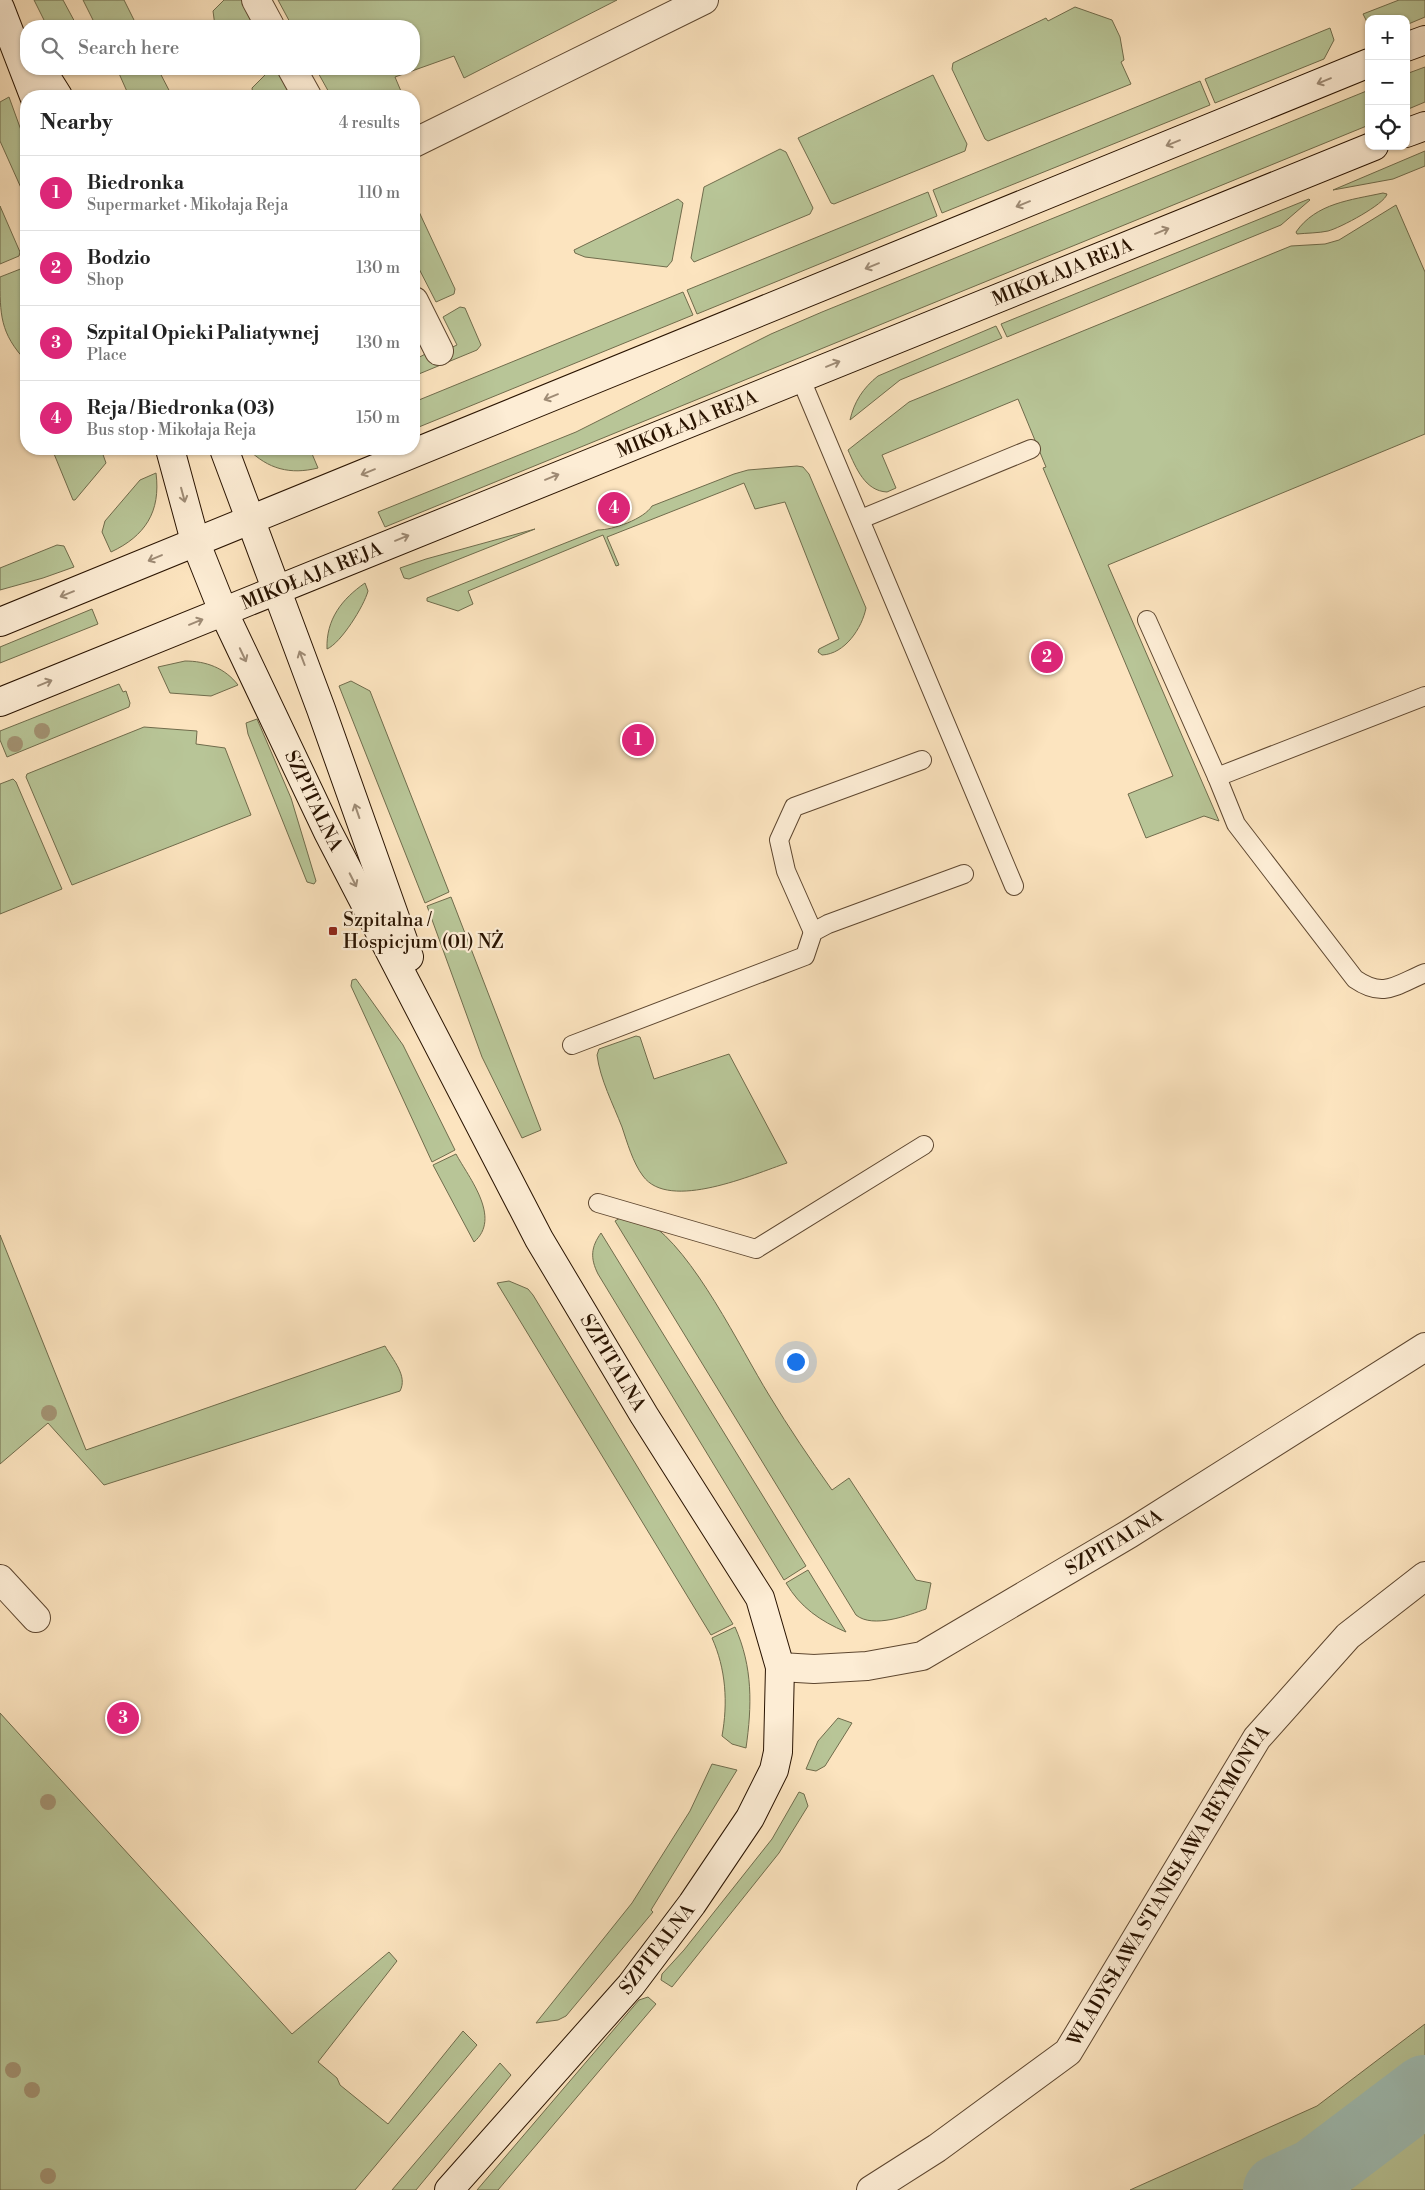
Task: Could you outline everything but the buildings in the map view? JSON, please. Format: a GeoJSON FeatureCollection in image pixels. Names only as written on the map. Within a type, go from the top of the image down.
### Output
{"type":"FeatureCollection","features":[{"type":"Feature","properties":{"kind":"street"},"geometry":{"type":"LineString","coordinates":[[256,0],[267,20]]}},
{"type":"Feature","properties":{"kind":"street"},"geometry":{"type":"LineString","coordinates":[[420,140],[704,0]]}},
{"type":"Feature","properties":{"kind":"street"},"geometry":{"type":"LineString","coordinates":[[0,2],[20,35]]}},
{"type":"Feature","properties":{"kind":"street"},"geometry":{"type":"LineString","coordinates":[[0,8],[20,60]]}},
{"type":"Feature","properties":{"kind":"street"},"geometry":{"type":"LineString","coordinates":[[1410,46],[1425,40]]}},
{"type":"Feature","properties":{"kind":"street"},"geometry":{"type":"LineString","coordinates":[[420,450],[1365,65]]}},
{"type":"Feature","properties":{"kind":"street"},"geometry":{"type":"LineString","coordinates":[[26,75],[32,90]]}},
{"type":"Feature","properties":{"kind":"street"},"geometry":{"type":"LineString","coordinates":[[45,75],[54,90]]}},
{"type":"Feature","properties":{"kind":"street"},"geometry":{"type":"LineString","coordinates":[[295,75],[304,90]]}},
{"type":"Feature","properties":{"kind":"street"},"geometry":{"type":"LineString","coordinates":[[1410,132],[1425,126]]}},
{"type":"Feature","properties":{"kind":"street","name":"MIKOŁAJA REJA"},"geometry":{"type":"LineString","coordinates":[[0,702],[275,589],[1365,150]]}},
{"type":"Feature","properties":{"kind":"street"},"geometry":{"type":"LineString","coordinates":[[420,313],[439,351]]}},
{"type":"Feature","properties":{"kind":"street","name":"SZPITALNA"},"geometry":{"type":"LineString","coordinates":[[172,455],[195,541],[223,611],[328,832],[539,1239],[644,1415],[760,1598],[780,1668],[778,1752],[771,1777],[750,1818],[692,1904],[631,1984],[449,2190]]}},
{"type":"Feature","properties":{"kind":"street","name":"SZPITALNA"},"geometry":{"type":"LineString","coordinates":[[226,455],[324,718],[443,1055]]}},
{"type":"Feature","properties":{"kind":"street"},"geometry":{"type":"LineString","coordinates":[[0,622],[408,455]]}},
{"type":"Feature","properties":{"kind":"street","name":"SZPITALNA"},"geometry":{"type":"LineString","coordinates":[[780,1668],[814,1669],[867,1666],[922,1656],[1129,1534],[1425,1347]]}},
{"type":"Feature","properties":{"kind":"street","name":"WŁADYSŁAWA STANISŁAWA REYMONTA"},"geometry":{"type":"LineString","coordinates":[[871,2190],[937,2148],[1068,2052],[1256,1738],[1348,1636],[1425,1576]]}},
{"type":"Feature","properties":{"kind":"street"},"geometry":{"type":"LineString","coordinates":[[0,1579],[36,1618]]}},
{"type":"Feature","properties":{"kind":"lane"},"geometry":{"type":"LineString","coordinates":[[800,377],[1014,886]]}},
{"type":"Feature","properties":{"kind":"lane"},"geometry":{"type":"LineString","coordinates":[[861,519],[1031,449]]}},
{"type":"Feature","properties":{"kind":"lane"},"geometry":{"type":"LineString","coordinates":[[1148,620],[1236,824],[1355,979],[1368,988],[1382,991],[1425,973]]}},
{"type":"Feature","properties":{"kind":"lane"},"geometry":{"type":"LineString","coordinates":[[1217,777],[1425,696]]}},
{"type":"Feature","properties":{"kind":"lane"},"geometry":{"type":"LineString","coordinates":[[572,1045],[805,956],[813,932],[786,871],[779,840],[794,807],[922,760]]}},
{"type":"Feature","properties":{"kind":"lane"},"geometry":{"type":"LineString","coordinates":[[813,932],[828,924],[964,874]]}},
{"type":"Feature","properties":{"kind":"lane"},"geometry":{"type":"LineString","coordinates":[[598,1203],[756,1249],[924,1145]]}},
{"type":"Feature","properties":{"kind":"green space"},"geometry":{"type":"Polygon","coordinates":[[[34,0],[63,0],[74,20],[44,20],[34,0]]]}},
{"type":"Feature","properties":{"kind":"green space"},"geometry":{"type":"Polygon","coordinates":[[[83,0],[124,0],[134,20],[93,20],[83,0]]]}},
{"type":"Feature","properties":{"kind":"green space"},"geometry":{"type":"Polygon","coordinates":[[[224,0],[250,0],[255,20],[214,20],[213,11],[224,0]]]}},
{"type":"Feature","properties":{"kind":"green space"},"geometry":{"type":"Polygon","coordinates":[[[278,0],[617,0],[464,78],[454,56],[420,68],[420,20],[289,20],[278,0]]]}},
{"type":"Feature","properties":{"kind":"green space"},"geometry":{"type":"Polygon","coordinates":[[[1399,0],[1425,0],[1425,17],[1410,23],[1410,15],[1365,15],[1365,18],[1363,14],[1399,0]]]}},
{"type":"Feature","properties":{"kind":"green space"},"geometry":{"type":"Polygon","coordinates":[[[1075,7],[1112,20],[1120,37],[1124,60],[1121,62],[1131,84],[988,141],[985,139],[952,69],[953,63],[1046,18],[1048,21],[1075,7]]]}},
{"type":"Feature","properties":{"kind":"green space"},"geometry":{"type":"Polygon","coordinates":[[[1330,28],[1334,40],[1324,59],[1215,103],[1205,79],[1330,28]]]}},
{"type":"Feature","properties":{"kind":"green space"},"geometry":{"type":"Polygon","coordinates":[[[1425,67],[1425,102],[1410,108],[1410,105],[1410,73],[1425,67]]]}},
{"type":"Feature","properties":{"kind":"green space"},"geometry":{"type":"Polygon","coordinates":[[[120,75],[161,75],[169,90],[126,90],[120,75]]]}},
{"type":"Feature","properties":{"kind":"green space"},"geometry":{"type":"Polygon","coordinates":[[[265,75],[289,75],[296,90],[252,90],[265,75]]]}},
{"type":"Feature","properties":{"kind":"green space"},"geometry":{"type":"Polygon","coordinates":[[[319,75],[401,75],[395,77],[400,90],[328,90],[319,75]]]}},
{"type":"Feature","properties":{"kind":"green space"},"geometry":{"type":"Polygon","coordinates":[[[933,75],[967,144],[965,151],[834,204],[831,203],[798,138],[933,75]]]}},
{"type":"Feature","properties":{"kind":"green space"},"geometry":{"type":"Polygon","coordinates":[[[1200,81],[1210,105],[942,213],[933,190],[1200,81]]]}},
{"type":"Feature","properties":{"kind":"green space"},"geometry":{"type":"Polygon","coordinates":[[[1365,92],[1365,127],[385,527],[378,512],[576,432],[771,334],[1365,92]]]}},
{"type":"Feature","properties":{"kind":"green space"},"geometry":{"type":"Polygon","coordinates":[[[9,97],[20,127],[20,186],[0,141],[0,102],[9,97]]]}},
{"type":"Feature","properties":{"kind":"green space"},"geometry":{"type":"Polygon","coordinates":[[[780,149],[786,152],[813,208],[810,214],[694,262],[691,258],[704,187],[780,149]]]}},
{"type":"Feature","properties":{"kind":"green space"},"geometry":{"type":"Polygon","coordinates":[[[1425,151],[1425,166],[1393,179],[1333,190],[1425,151]]]}},
{"type":"Feature","properties":{"kind":"green space"},"geometry":{"type":"Polygon","coordinates":[[[928,192],[937,216],[697,314],[687,290],[928,192]]]}},
{"type":"Feature","properties":{"kind":"green space"},"geometry":{"type":"Polygon","coordinates":[[[1383,193],[1387,194],[1379,204],[1334,229],[1324,232],[1297,234],[1296,232],[1304,222],[1335,204],[1383,193]]]}},
{"type":"Feature","properties":{"kind":"green space"},"geometry":{"type":"Polygon","coordinates":[[[678,199],[683,203],[672,261],[667,267],[585,257],[575,253],[574,250],[678,199]]]}},
{"type":"Feature","properties":{"kind":"green space"},"geometry":{"type":"Polygon","coordinates":[[[1309,199],[1281,225],[1007,337],[1001,324],[1309,199]]]}},
{"type":"Feature","properties":{"kind":"green space"},"geometry":{"type":"Polygon","coordinates":[[[1396,205],[1425,272],[1425,434],[1108,565],[1219,821],[1204,816],[1146,838],[1128,794],[1173,776],[1043,468],[1046,467],[1018,399],[882,455],[896,488],[887,492],[879,491],[867,483],[858,471],[848,450],[909,402],[1291,246],[1325,244],[1339,240],[1396,205]]]}},
{"type":"Feature","properties":{"kind":"green space"},"geometry":{"type":"Polygon","coordinates":[[[0,206],[20,252],[19,256],[0,264],[0,206]]]}},
{"type":"Feature","properties":{"kind":"green space"},"geometry":{"type":"Polygon","coordinates":[[[420,214],[455,289],[454,294],[436,302],[420,271],[420,214]]]}},
{"type":"Feature","properties":{"kind":"green space"},"geometry":{"type":"Polygon","coordinates":[[[20,269],[20,354],[6,332],[3,323],[0,302],[0,277],[20,269]]]}},
{"type":"Feature","properties":{"kind":"green space"},"geometry":{"type":"Polygon","coordinates":[[[683,292],[693,315],[420,427],[420,400],[683,292]]]}},
{"type":"Feature","properties":{"kind":"green space"},"geometry":{"type":"Polygon","coordinates":[[[460,307],[465,308],[481,345],[477,350],[420,374],[420,357],[429,352],[433,356],[457,345],[443,317],[460,307]]]}},
{"type":"Feature","properties":{"kind":"green space"},"geometry":{"type":"Polygon","coordinates":[[[996,326],[1002,338],[900,380],[850,420],[860,396],[878,376],[996,326]]]}},
{"type":"Feature","properties":{"kind":"green space"},"geometry":{"type":"Polygon","coordinates":[[[54,455],[103,455],[106,463],[73,500],[54,455]]]}},
{"type":"Feature","properties":{"kind":"green space"},"geometry":{"type":"Polygon","coordinates":[[[255,455],[313,455],[318,468],[298,471],[280,469],[255,455]]]}},
{"type":"Feature","properties":{"kind":"green space"},"geometry":{"type":"Polygon","coordinates":[[[803,467],[809,474],[866,608],[861,624],[851,639],[830,654],[822,655],[818,652],[819,649],[839,639],[785,502],[755,509],[744,483],[607,537],[619,565],[616,566],[603,535],[468,591],[473,604],[458,611],[427,601],[427,598],[598,530],[628,523],[648,511],[652,506],[734,474],[748,470],[803,467]]]}},
{"type":"Feature","properties":{"kind":"green space"},"geometry":{"type":"Polygon","coordinates":[[[156,473],[156,500],[148,521],[133,538],[111,552],[102,532],[105,521],[140,480],[156,473]]]}},
{"type":"Feature","properties":{"kind":"green space"},"geometry":{"type":"Polygon","coordinates":[[[535,529],[409,579],[404,578],[400,568],[426,559],[535,529]]]}},
{"type":"Feature","properties":{"kind":"green space"},"geometry":{"type":"Polygon","coordinates":[[[57,545],[64,546],[74,567],[0,590],[0,568],[57,545]]]}},
{"type":"Feature","properties":{"kind":"green space"},"geometry":{"type":"Polygon","coordinates":[[[365,583],[368,591],[357,614],[339,640],[327,649],[329,628],[337,611],[349,596],[365,583]]]}},
{"type":"Feature","properties":{"kind":"green space"},"geometry":{"type":"Polygon","coordinates":[[[92,609],[98,624],[0,663],[0,647],[92,609]]]}},
{"type":"Feature","properties":{"kind":"green space"},"geometry":{"type":"Polygon","coordinates":[[[185,661],[200,662],[215,667],[227,674],[238,685],[211,696],[170,693],[158,667],[185,661]]]}},
{"type":"Feature","properties":{"kind":"green space"},"geometry":{"type":"Polygon","coordinates":[[[351,681],[370,691],[449,892],[425,903],[339,686],[351,681]]]}},
{"type":"Feature","properties":{"kind":"green space"},"geometry":{"type":"Polygon","coordinates":[[[119,684],[123,692],[126,691],[130,703],[129,707],[7,757],[0,740],[0,731],[119,684]]]}},
{"type":"Feature","properties":{"kind":"green space"},"geometry":{"type":"Polygon","coordinates":[[[257,719],[291,798],[316,881],[314,884],[307,882],[248,734],[246,723],[257,719]]]}},
{"type":"Feature","properties":{"kind":"green space"},"geometry":{"type":"Polygon","coordinates":[[[144,727],[197,731],[196,744],[225,748],[251,815],[72,885],[26,777],[27,774],[144,727]]]}},
{"type":"Feature","properties":{"kind":"green space"},"geometry":{"type":"Polygon","coordinates":[[[13,779],[16,782],[62,889],[0,914],[0,784],[13,779]]]}},
{"type":"Feature","properties":{"kind":"green space"},"geometry":{"type":"Polygon","coordinates":[[[451,897],[541,1130],[522,1138],[482,1057],[427,906],[451,897]]]}},
{"type":"Feature","properties":{"kind":"green space"},"geometry":{"type":"Polygon","coordinates":[[[356,979],[403,1045],[455,1150],[432,1162],[351,986],[352,980],[356,979]]]}},
{"type":"Feature","properties":{"kind":"green space"},"geometry":{"type":"Polygon","coordinates":[[[636,1036],[640,1037],[654,1079],[729,1054],[787,1163],[734,1181],[691,1191],[672,1191],[655,1186],[643,1176],[633,1159],[607,1091],[597,1055],[599,1049],[636,1036]]]}},
{"type":"Feature","properties":{"kind":"green space"},"geometry":{"type":"Polygon","coordinates":[[[456,1154],[475,1186],[484,1210],[485,1222],[482,1232],[474,1242],[433,1165],[456,1154]]]}},
{"type":"Feature","properties":{"kind":"green space"},"geometry":{"type":"Polygon","coordinates":[[[627,1214],[648,1222],[665,1236],[699,1277],[784,1419],[832,1490],[849,1478],[916,1580],[931,1583],[926,1609],[891,1620],[881,1621],[863,1619],[856,1615],[615,1221],[627,1214]]]}},
{"type":"Feature","properties":{"kind":"green space"},"geometry":{"type":"Polygon","coordinates":[[[601,1233],[806,1566],[784,1580],[598,1274],[593,1253],[595,1243],[601,1233]]]}},
{"type":"Feature","properties":{"kind":"green space"},"geometry":{"type":"Polygon","coordinates":[[[0,1235],[86,1450],[385,1346],[401,1374],[402,1385],[400,1391],[104,1485],[48,1423],[0,1464],[0,1235]]]}},
{"type":"Feature","properties":{"kind":"green space"},"geometry":{"type":"Polygon","coordinates":[[[509,1281],[528,1289],[533,1295],[733,1624],[711,1635],[497,1283],[509,1281]]]}},
{"type":"Feature","properties":{"kind":"green space"},"geometry":{"type":"Polygon","coordinates":[[[808,1570],[846,1632],[819,1618],[804,1606],[786,1583],[808,1570]]]}},
{"type":"Feature","properties":{"kind":"green space"},"geometry":{"type":"Polygon","coordinates":[[[735,1627],[745,1657],[750,1687],[746,1748],[732,1744],[722,1736],[725,1711],[723,1674],[712,1638],[735,1627]]]}},
{"type":"Feature","properties":{"kind":"green space"},"geometry":{"type":"Polygon","coordinates":[[[0,1713],[292,2034],[389,1952],[397,1961],[318,2062],[337,2078],[340,2085],[388,2124],[463,2031],[477,2045],[355,2190],[0,2190],[0,1713]]]}},
{"type":"Feature","properties":{"kind":"green space"},"geometry":{"type":"Polygon","coordinates":[[[838,1718],[852,1723],[825,1766],[816,1771],[806,1769],[818,1741],[838,1718]]]}},
{"type":"Feature","properties":{"kind":"green space"},"geometry":{"type":"Polygon","coordinates":[[[712,1764],[737,1770],[651,1910],[653,1912],[566,2016],[558,2020],[536,2023],[632,1903],[690,1811],[712,1764]]]}},
{"type":"Feature","properties":{"kind":"green space"},"geometry":{"type":"Polygon","coordinates":[[[799,1792],[804,1794],[808,1806],[779,1853],[672,1987],[661,1980],[662,1974],[684,1950],[772,1839],[799,1792]]]}},
{"type":"Feature","properties":{"kind":"green space"},"geometry":{"type":"Polygon","coordinates":[[[648,1997],[656,2004],[498,2190],[477,2190],[639,2000],[648,1997]]]}},
{"type":"Feature","properties":{"kind":"green space"},"geometry":{"type":"Polygon","coordinates":[[[1425,2024],[1425,2190],[1130,2190],[1317,2106],[1425,2024]]]}},
{"type":"Feature","properties":{"kind":"green space"},"geometry":{"type":"Polygon","coordinates":[[[500,2063],[511,2075],[416,2190],[392,2190],[500,2063]]]}},
{"type":"Feature","properties":{"kind":"waterway"},"geometry":{"type":"LineString","coordinates":[[1278,2190],[1315,2173],[1425,2090]]}},
{"type":"Feature","properties":{"kind":"place","name":"Reja / Biedronka (03)"},"geometry":{"type":"Point","coordinates":[614,508]}},
{"type":"Feature","properties":{"kind":"place","name":"Bodzio"},"geometry":{"type":"Point","coordinates":[1047,657]}},
{"type":"Feature","properties":{"kind":"place","name":"Biedronka"},"geometry":{"type":"Point","coordinates":[638,740]}},
{"type":"Feature","properties":{"kind":"place","name":"Szpitalna / Hospicjum (01) NŻ"},"geometry":{"type":"Point","coordinates":[333,931]}},
{"type":"Feature","properties":{"kind":"place","name":"Szpital Opieki Paliatywnej"},"geometry":{"type":"Point","coordinates":[123,1718]}}]}
